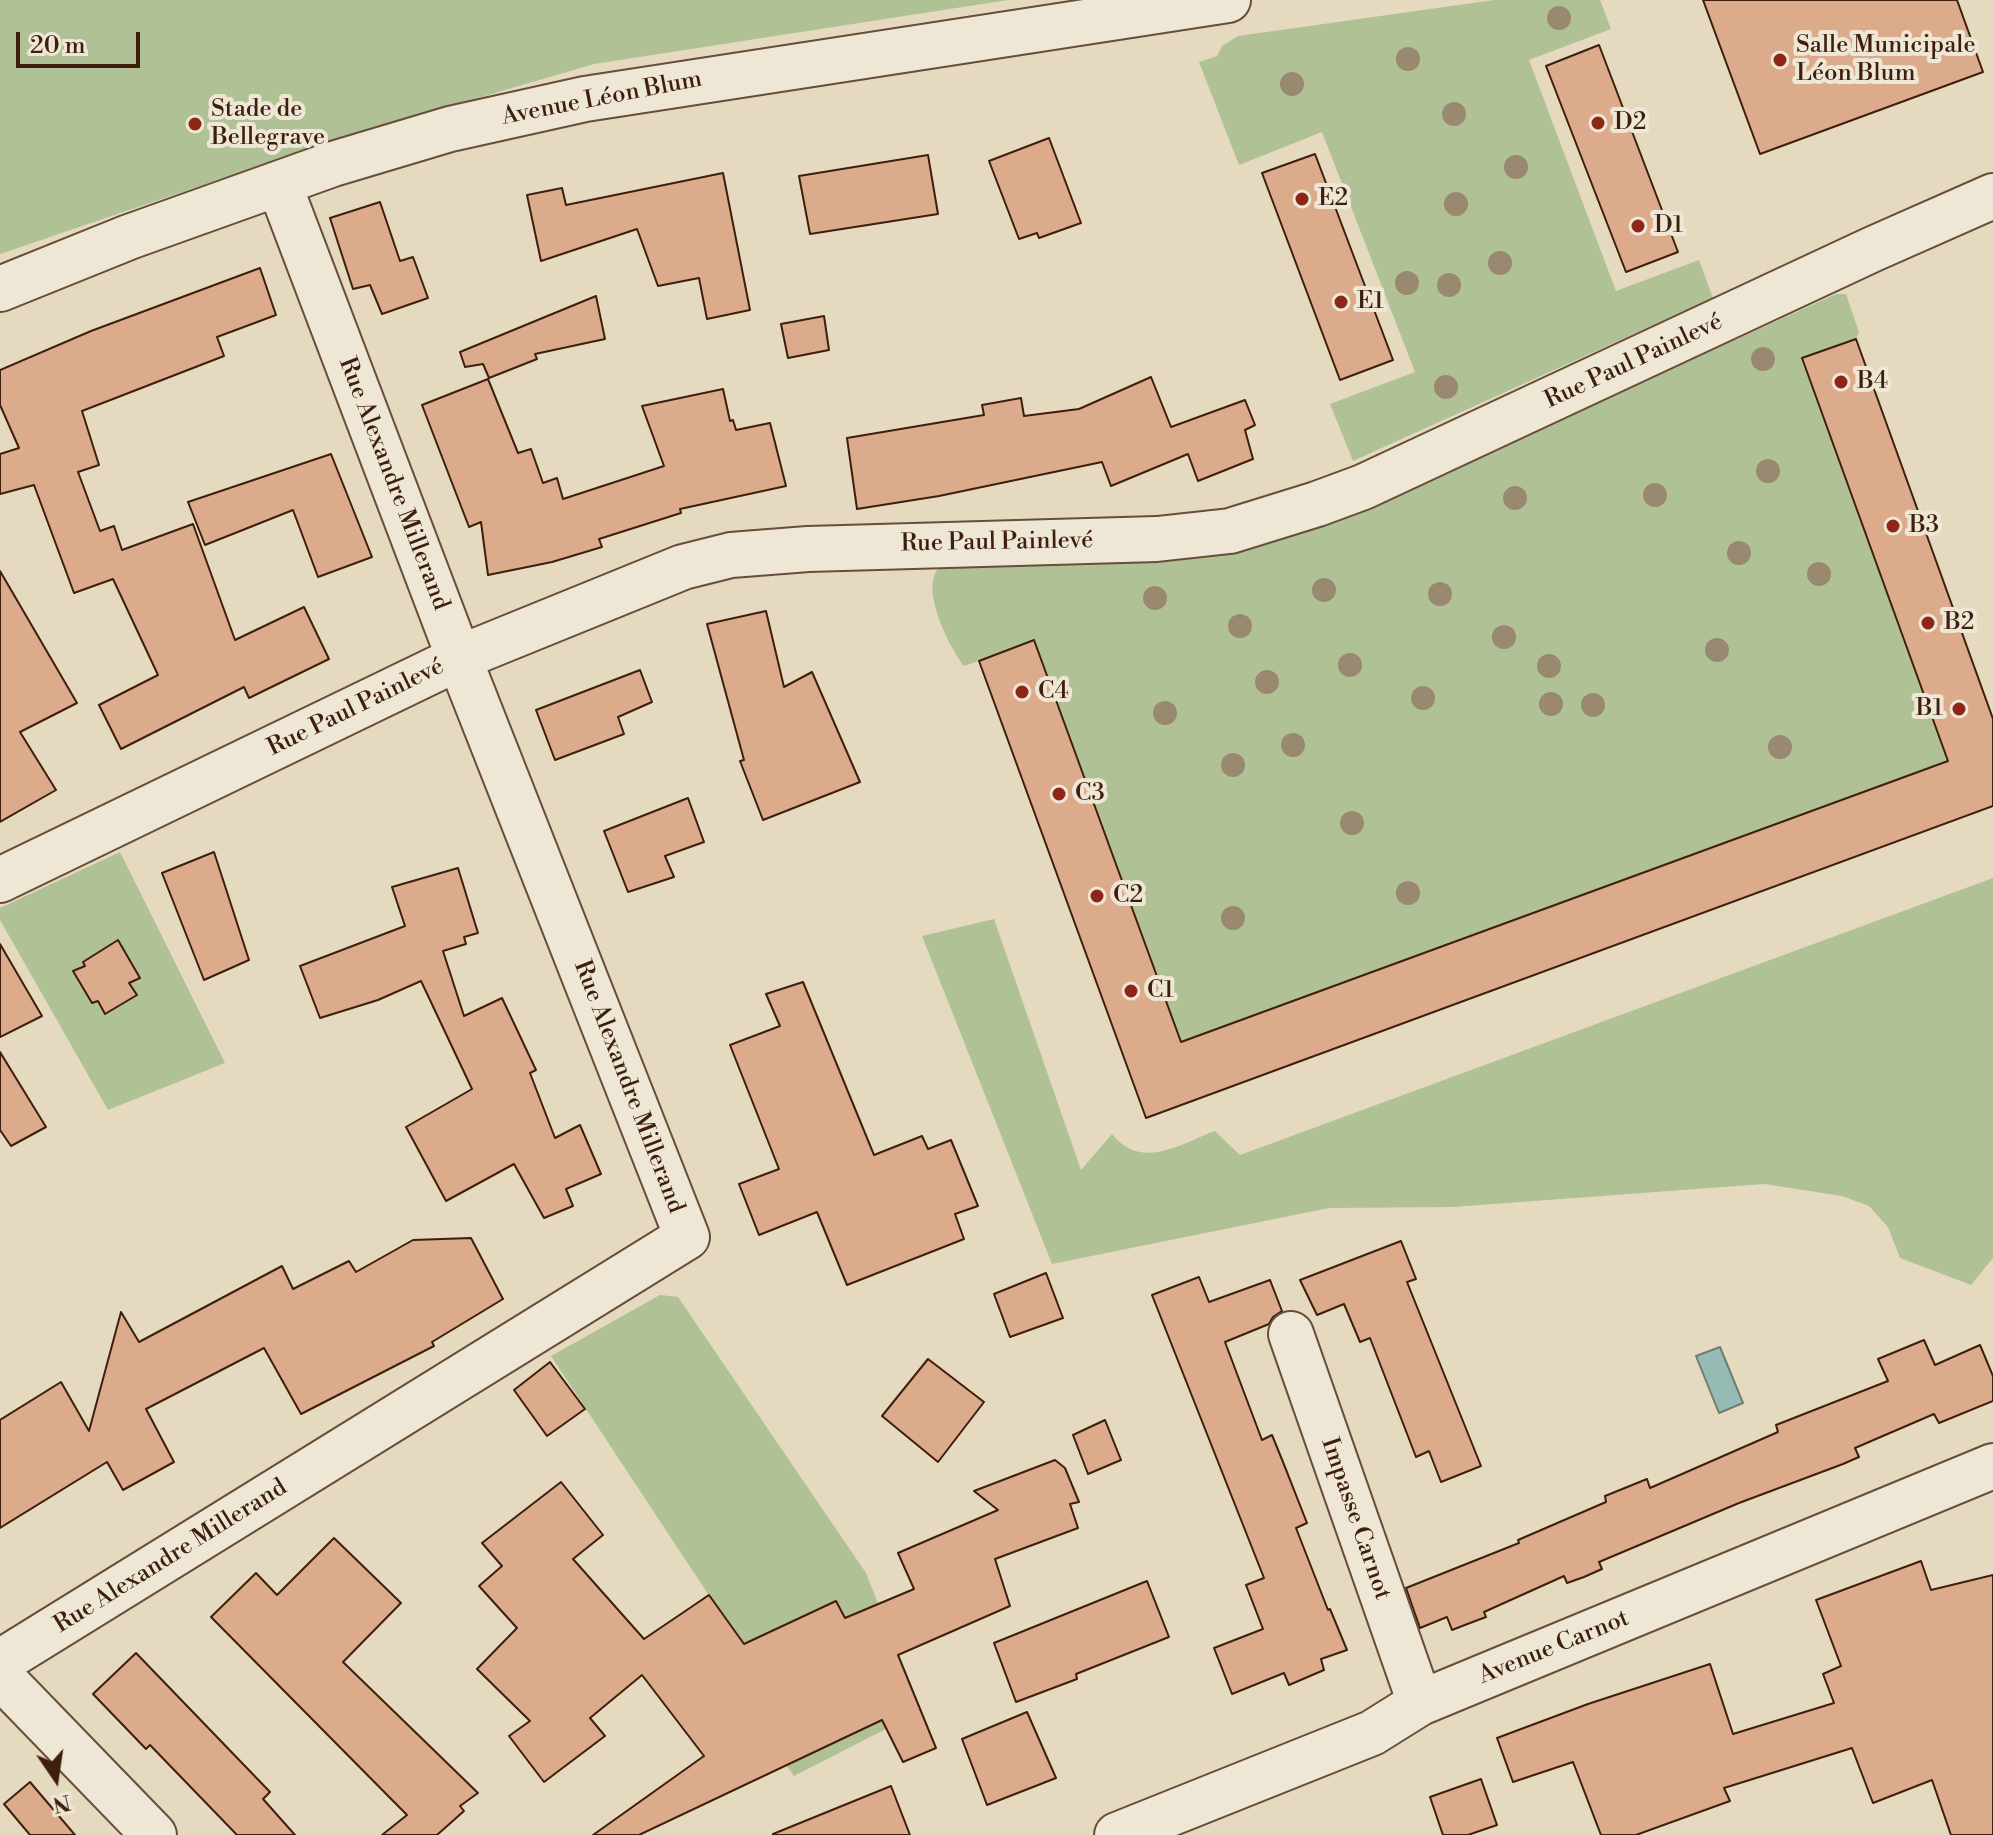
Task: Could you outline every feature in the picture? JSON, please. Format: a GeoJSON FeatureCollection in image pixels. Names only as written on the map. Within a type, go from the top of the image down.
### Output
{"type":"FeatureCollection","features":[{"type":"Feature","properties":{"kind":"street","name":"Avenue Léon Blum"},"geometry":{"type":"LineString","coordinates":[[0,289],[129,237],[333,164],[450,129],[585,99],[1228,0]]}},
{"type":"Feature","properties":{"kind":"street","name":"Rue Alexandre Millerand"},"geometry":{"type":"LineString","coordinates":[[0,1662],[687,1237],[459,658],[279,184]]}},
{"type":"Feature","properties":{"kind":"street","name":"Rue Paul Painlevé"},"geometry":{"type":"LineString","coordinates":[[0,880],[459,658],[683,567],[731,555],[907,545],[1157,539],[1230,531],[1363,487],[1993,196]]}},
{"type":"Feature","properties":{"kind":"street","name":"Impasse Carnot"},"geometry":{"type":"LineString","coordinates":[[1291,1334],[1420,1703]]}},
{"type":"Feature","properties":{"kind":"street","name":"Avenue Carnot"},"geometry":{"type":"LineString","coordinates":[[1117,1835],[1372,1733],[1420,1703],[1993,1466]]}},
{"type":"Feature","properties":{"kind":"street"},"geometry":{"type":"LineString","coordinates":[[0,1676],[154,1835]]}},
{"type":"Feature","properties":{"kind":"green space","name":"Stade de Bellegrave"},"geometry":{"type":"Polygon","coordinates":[[[0,0],[1008,0],[594,64],[335,140],[0,254],[0,0]]]}},
{"type":"Feature","properties":{"kind":"green space"},"geometry":{"type":"Polygon","coordinates":[[[1494,0],[1600,0],[1611,29],[1529,60],[1616,291],[1699,260],[1713,298],[1353,461],[1330,404],[1415,372],[1322,132],[1239,165],[1199,62],[1217,56],[1222,46],[1238,36],[1494,0]]]}},
{"type":"Feature","properties":{"kind":"green space"},"geometry":{"type":"Polygon","coordinates":[[[1836,294],[1846,294],[1859,332],[1856,339],[1802,359],[1948,761],[1181,1042],[1033,641],[964,666],[951,646],[934,603],[932,589],[939,568],[963,560],[1172,561],[1237,551],[1278,540],[1341,519],[1836,294]]]}},
{"type":"Feature","properties":{"kind":"green space"},"geometry":{"type":"Polygon","coordinates":[[[120,852],[225,1063],[108,1110],[0,920],[0,908],[120,852]]]}},
{"type":"Feature","properties":{"kind":"green space"},"geometry":{"type":"Polygon","coordinates":[[[1993,878],[1993,1258],[1971,1285],[1900,1258],[1888,1227],[1869,1206],[1842,1196],[1764,1184],[1453,1207],[1329,1208],[1052,1264],[922,936],[994,919],[1081,1170],[1112,1134],[1123,1145],[1148,1153],[1175,1147],[1215,1131],[1240,1155],[1993,878]]]}},
{"type":"Feature","properties":{"kind":"green space"},"geometry":{"type":"Polygon","coordinates":[[[660,1295],[678,1297],[866,1573],[921,1711],[794,1776],[678,1616],[708,1594],[551,1356],[660,1295]]]}},
{"type":"Feature","properties":{"kind":"water"},"geometry":{"type":"Polygon","coordinates":[[[1720,1347],[1743,1403],[1719,1413],[1696,1356],[1720,1347]]]}},
{"type":"Feature","properties":{"kind":"building"},"geometry":{"type":"Polygon","coordinates":[[[1703,0],[1957,0],[1983,72],[1760,154],[1703,0]]]}},
{"type":"Feature","properties":{"kind":"building"},"geometry":{"type":"Polygon","coordinates":[[[1599,45],[1678,252],[1626,272],[1546,66],[1599,45]]]}},
{"type":"Feature","properties":{"kind":"building"},"geometry":{"type":"Polygon","coordinates":[[[1049,138],[1081,223],[1039,238],[1037,233],[1019,239],[989,161],[1049,138]]]}},
{"type":"Feature","properties":{"kind":"building"},"geometry":{"type":"Polygon","coordinates":[[[1315,154],[1393,360],[1340,380],[1262,173],[1315,154]]]}},
{"type":"Feature","properties":{"kind":"building"},"geometry":{"type":"Polygon","coordinates":[[[928,155],[938,214],[810,234],[799,176],[928,155]]]}},
{"type":"Feature","properties":{"kind":"building"},"geometry":{"type":"Polygon","coordinates":[[[723,173],[750,310],[707,319],[699,278],[658,286],[637,229],[541,261],[527,195],[562,188],[566,205],[723,173]]]}},
{"type":"Feature","properties":{"kind":"building"},"geometry":{"type":"Polygon","coordinates":[[[380,202],[400,261],[413,257],[428,298],[382,314],[370,285],[353,289],[330,218],[380,202]]]}},
{"type":"Feature","properties":{"kind":"building"},"geometry":{"type":"Polygon","coordinates":[[[260,268],[276,315],[217,337],[224,356],[82,411],[99,465],[78,472],[100,531],[114,526],[122,550],[193,524],[235,640],[304,607],[329,659],[249,698],[244,687],[121,749],[99,705],[158,675],[113,579],[74,593],[34,485],[0,494],[0,454],[19,448],[0,405],[0,370],[91,331],[260,268]]]}},
{"type":"Feature","properties":{"kind":"building"},"geometry":{"type":"Polygon","coordinates":[[[596,296],[605,339],[535,354],[537,359],[489,378],[483,364],[465,367],[460,352],[596,296]]]}},
{"type":"Feature","properties":{"kind":"building"},"geometry":{"type":"Polygon","coordinates":[[[824,316],[829,350],[788,358],[781,324],[824,316]]]}},
{"type":"Feature","properties":{"kind":"building"},"geometry":{"type":"Polygon","coordinates":[[[1856,339],[1993,719],[1993,806],[1146,1118],[979,661],[1034,640],[1181,1042],[1948,761],[1802,358],[1856,339]]]}},
{"type":"Feature","properties":{"kind":"building"},"geometry":{"type":"Polygon","coordinates":[[[1151,377],[1171,427],[1245,400],[1255,425],[1245,430],[1253,459],[1198,481],[1188,454],[1111,486],[1102,462],[939,496],[857,509],[847,438],[984,415],[982,405],[1021,398],[1024,416],[1079,409],[1151,377]]]}},
{"type":"Feature","properties":{"kind":"building"},"geometry":{"type":"Polygon","coordinates":[[[488,379],[518,453],[531,449],[543,483],[557,478],[563,499],[664,466],[642,406],[723,389],[730,421],[733,420],[736,430],[770,423],[786,486],[680,509],[681,513],[599,539],[602,547],[552,562],[488,575],[481,522],[469,527],[422,405],[488,379]]]}},
{"type":"Feature","properties":{"kind":"building"},"geometry":{"type":"Polygon","coordinates":[[[331,454],[372,557],[318,577],[293,510],[205,545],[188,502],[331,454]]]}},
{"type":"Feature","properties":{"kind":"building"},"geometry":{"type":"Polygon","coordinates":[[[0,571],[77,703],[20,732],[56,790],[0,822],[0,571]]]}},
{"type":"Feature","properties":{"kind":"building"},"geometry":{"type":"Polygon","coordinates":[[[766,611],[784,687],[812,672],[860,782],[763,820],[740,761],[744,760],[707,624],[766,611]]]}},
{"type":"Feature","properties":{"kind":"building"},"geometry":{"type":"Polygon","coordinates":[[[640,670],[652,702],[618,717],[624,734],[555,760],[536,710],[640,670]]]}},
{"type":"Feature","properties":{"kind":"building"},"geometry":{"type":"Polygon","coordinates":[[[688,798],[704,842],[665,856],[674,877],[628,892],[604,831],[688,798]]]}},
{"type":"Feature","properties":{"kind":"building"},"geometry":{"type":"Polygon","coordinates":[[[214,852],[249,960],[204,980],[162,873],[214,852]]]}},
{"type":"Feature","properties":{"kind":"building"},"geometry":{"type":"Polygon","coordinates":[[[458,868],[478,933],[464,937],[466,944],[443,951],[464,1016],[502,998],[536,1070],[530,1073],[555,1138],[580,1125],[601,1174],[566,1189],[573,1206],[544,1218],[514,1164],[446,1201],[406,1127],[472,1089],[421,981],[378,1000],[320,1018],[300,966],[405,926],[392,887],[458,868]]]}},
{"type":"Feature","properties":{"kind":"building"},"geometry":{"type":"Polygon","coordinates":[[[118,940],[140,978],[129,983],[137,995],[105,1014],[98,1001],[92,1003],[73,971],[85,966],[83,962],[118,940]]]}},
{"type":"Feature","properties":{"kind":"building"},"geometry":{"type":"Polygon","coordinates":[[[0,944],[42,1016],[0,1037],[0,944]]]}},
{"type":"Feature","properties":{"kind":"building"},"geometry":{"type":"Polygon","coordinates":[[[803,982],[874,1155],[922,1136],[928,1149],[951,1140],[978,1206],[955,1214],[964,1239],[847,1285],[817,1212],[759,1235],[739,1184],[779,1169],[730,1045],[780,1026],[766,994],[803,982]]]}},
{"type":"Feature","properties":{"kind":"building"},"geometry":{"type":"Polygon","coordinates":[[[0,1052],[46,1127],[11,1146],[0,1130],[0,1052]]]}},
{"type":"Feature","properties":{"kind":"building"},"geometry":{"type":"Polygon","coordinates":[[[471,1238],[503,1299],[432,1342],[434,1346],[301,1414],[264,1348],[146,1409],[174,1462],[123,1490],[107,1462],[0,1528],[0,1420],[61,1382],[89,1431],[121,1312],[139,1342],[282,1266],[293,1289],[349,1261],[356,1272],[413,1240],[471,1238]]]}},
{"type":"Feature","properties":{"kind":"building"},"geometry":{"type":"Polygon","coordinates":[[[1401,1241],[1416,1279],[1407,1282],[1481,1466],[1441,1482],[1429,1451],[1416,1457],[1370,1338],[1360,1342],[1344,1304],[1317,1315],[1300,1280],[1401,1241]]]}},
{"type":"Feature","properties":{"kind":"building"},"geometry":{"type":"Polygon","coordinates":[[[1046,1273],[1063,1318],[1010,1337],[994,1294],[1046,1273]]]}},
{"type":"Feature","properties":{"kind":"building"},"geometry":{"type":"Polygon","coordinates":[[[1199,1277],[1209,1302],[1270,1280],[1282,1311],[1269,1324],[1225,1342],[1262,1440],[1272,1435],[1283,1462],[1307,1523],[1296,1528],[1347,1650],[1321,1659],[1324,1670],[1289,1685],[1284,1673],[1232,1694],[1214,1648],[1263,1629],[1246,1585],[1264,1578],[1152,1295],[1199,1277]]]}},
{"type":"Feature","properties":{"kind":"building"},"geometry":{"type":"Polygon","coordinates":[[[1924,1340],[1935,1365],[1980,1345],[1993,1376],[1993,1401],[1939,1423],[1934,1414],[1855,1448],[1859,1457],[1599,1562],[1602,1569],[1584,1577],[1567,1583],[1564,1576],[1484,1612],[1486,1617],[1452,1630],[1447,1617],[1420,1628],[1406,1588],[1519,1543],[1518,1540],[1606,1502],[1605,1496],[1647,1479],[1650,1488],[1778,1432],[1776,1425],[1888,1381],[1878,1359],[1924,1340]]]}},
{"type":"Feature","properties":{"kind":"building"},"geometry":{"type":"Polygon","coordinates":[[[928,1359],[984,1402],[938,1462],[882,1416],[928,1359]]]}},
{"type":"Feature","properties":{"kind":"building"},"geometry":{"type":"Polygon","coordinates":[[[550,1362],[585,1409],[547,1436],[514,1390],[550,1362]]]}},
{"type":"Feature","properties":{"kind":"building"},"geometry":{"type":"Polygon","coordinates":[[[1105,1420],[1121,1460],[1088,1474],[1073,1435],[1105,1420]]]}},
{"type":"Feature","properties":{"kind":"building"},"geometry":{"type":"Polygon","coordinates":[[[1055,1460],[1065,1468],[1079,1502],[1070,1504],[1078,1528],[995,1559],[1010,1606],[898,1655],[936,1748],[903,1762],[882,1720],[639,1835],[593,1835],[704,1756],[642,1675],[590,1718],[605,1736],[544,1782],[509,1736],[530,1721],[477,1669],[517,1628],[479,1586],[502,1566],[482,1543],[561,1482],[603,1535],[573,1559],[644,1639],[709,1595],[744,1644],[836,1601],[845,1618],[914,1589],[898,1553],[998,1510],[974,1491],[1055,1460]]]}},
{"type":"Feature","properties":{"kind":"building"},"geometry":{"type":"Polygon","coordinates":[[[334,1538],[401,1603],[343,1662],[478,1793],[460,1806],[464,1811],[437,1835],[382,1835],[407,1815],[211,1617],[256,1573],[277,1595],[334,1538]]]}},
{"type":"Feature","properties":{"kind":"building"},"geometry":{"type":"Polygon","coordinates":[[[1921,1561],[1931,1590],[1993,1575],[1993,1835],[1951,1835],[1932,1780],[1873,1803],[1852,1748],[1724,1788],[1730,1801],[1636,1835],[1601,1835],[1573,1762],[1513,1782],[1497,1738],[1710,1664],[1733,1734],[1834,1703],[1823,1674],[1841,1666],[1816,1600],[1921,1561]]]}},
{"type":"Feature","properties":{"kind":"building"},"geometry":{"type":"Polygon","coordinates":[[[1147,1581],[1169,1637],[1076,1674],[1077,1679],[1016,1702],[994,1643],[1147,1581]]]}},
{"type":"Feature","properties":{"kind":"building"},"geometry":{"type":"Polygon","coordinates":[[[136,1653],[270,1792],[263,1799],[295,1835],[237,1835],[150,1745],[146,1749],[93,1694],[136,1653]]]}},
{"type":"Feature","properties":{"kind":"building"},"geometry":{"type":"Polygon","coordinates":[[[1027,1712],[1056,1778],[987,1805],[962,1739],[1027,1712]]]}},
{"type":"Feature","properties":{"kind":"building"},"geometry":{"type":"Polygon","coordinates":[[[1481,1779],[1497,1825],[1468,1835],[1443,1835],[1430,1797],[1481,1779]]]}},
{"type":"Feature","properties":{"kind":"building"},"geometry":{"type":"Polygon","coordinates":[[[30,1782],[75,1835],[30,1835],[4,1804],[30,1782]]]}},
{"type":"Feature","properties":{"kind":"building"},"geometry":{"type":"Polygon","coordinates":[[[891,1786],[910,1835],[773,1835],[773,1834],[891,1786]]]}},
{"type":"Feature","properties":{"kind":"place","name":"Salle Municipale Léon Blum"},"geometry":{"type":"Point","coordinates":[1780,60]}},
{"type":"Feature","properties":{"kind":"place","name":"D2"},"geometry":{"type":"Point","coordinates":[1598,123]}},
{"type":"Feature","properties":{"kind":"place","name":"Stade de Bellegrave"},"geometry":{"type":"Point","coordinates":[195,124]}},
{"type":"Feature","properties":{"kind":"place","name":"E2"},"geometry":{"type":"Point","coordinates":[1302,199]}},
{"type":"Feature","properties":{"kind":"place","name":"D1"},"geometry":{"type":"Point","coordinates":[1638,226]}},
{"type":"Feature","properties":{"kind":"place","name":"E1"},"geometry":{"type":"Point","coordinates":[1341,302]}},
{"type":"Feature","properties":{"kind":"place","name":"B4"},"geometry":{"type":"Point","coordinates":[1841,382]}},
{"type":"Feature","properties":{"kind":"place","name":"B3"},"geometry":{"type":"Point","coordinates":[1893,526]}},
{"type":"Feature","properties":{"kind":"place","name":"B2"},"geometry":{"type":"Point","coordinates":[1928,623]}},
{"type":"Feature","properties":{"kind":"place","name":"C4"},"geometry":{"type":"Point","coordinates":[1022,692]}},
{"type":"Feature","properties":{"kind":"place","name":"B1"},"geometry":{"type":"Point","coordinates":[1959,709]}},
{"type":"Feature","properties":{"kind":"place","name":"C3"},"geometry":{"type":"Point","coordinates":[1059,794]}},
{"type":"Feature","properties":{"kind":"place","name":"C2"},"geometry":{"type":"Point","coordinates":[1097,896]}},
{"type":"Feature","properties":{"kind":"place","name":"C1"},"geometry":{"type":"Point","coordinates":[1131,991]}}]}
